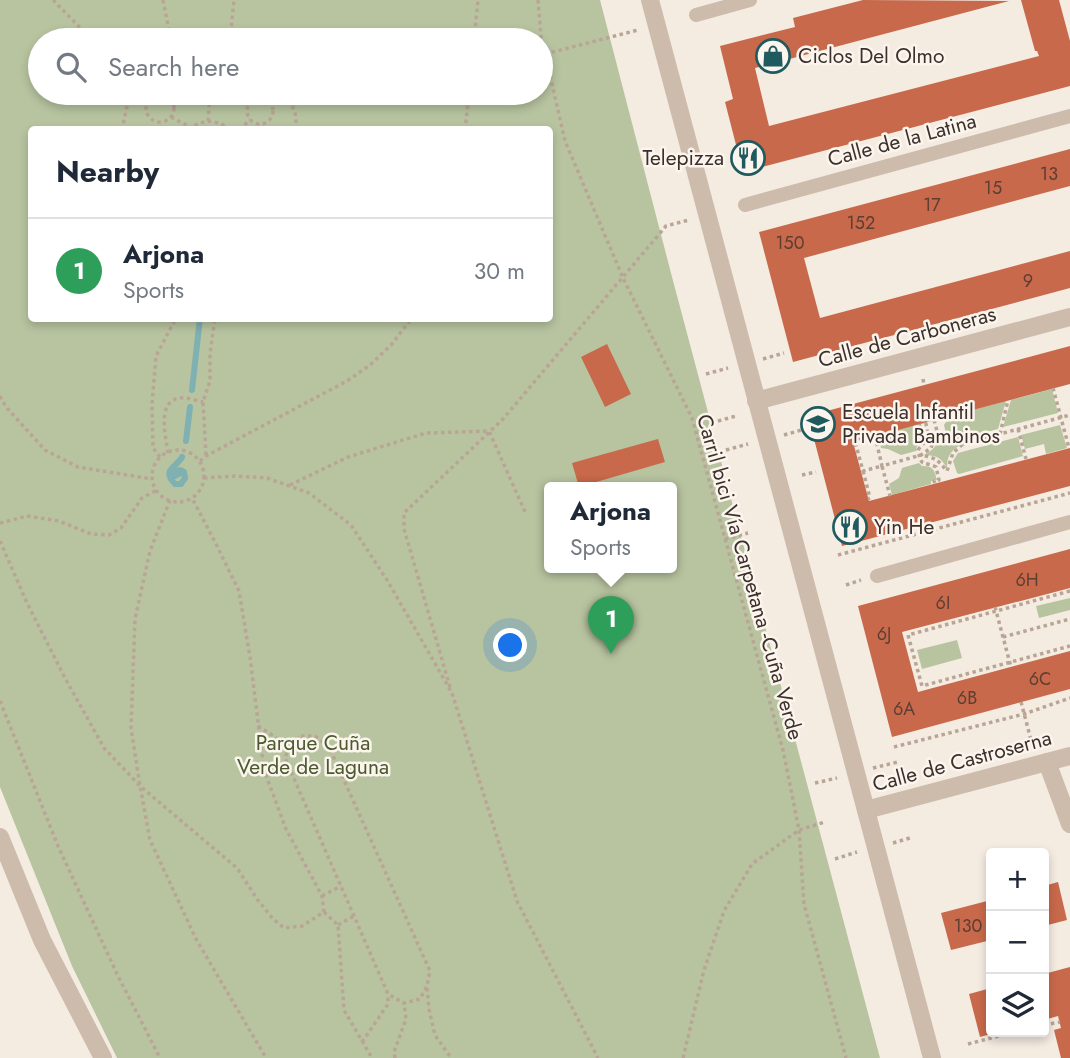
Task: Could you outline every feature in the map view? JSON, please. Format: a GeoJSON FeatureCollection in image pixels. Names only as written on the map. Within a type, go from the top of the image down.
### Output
{"type":"FeatureCollection","features":[{"type":"Feature","properties":{"kind":"street"},"geometry":{"type":"LineString","coordinates":[[649,0],[932,1058]]}},
{"type":"Feature","properties":{"kind":"street"},"geometry":{"type":"LineString","coordinates":[[696,15],[750,0]]}},
{"type":"Feature","properties":{"kind":"street","name":"Calle de la Latina"},"geometry":{"type":"LineString","coordinates":[[746,205],[1070,116]]}},
{"type":"Feature","properties":{"kind":"street","name":"Calle de Carboneras"},"geometry":{"type":"LineString","coordinates":[[757,401],[1070,317]]}},
{"type":"Feature","properties":{"kind":"street"},"geometry":{"type":"LineString","coordinates":[[877,576],[1070,522]]}},
{"type":"Feature","properties":{"kind":"street","name":"Calle de Castroserna"},"geometry":{"type":"LineString","coordinates":[[866,810],[1070,756]]}},
{"type":"Feature","properties":{"kind":"street"},"geometry":{"type":"LineString","coordinates":[[1047,762],[1070,824]]}},
{"type":"Feature","properties":{"kind":"street"},"geometry":{"type":"LineString","coordinates":[[0,837],[42,940],[103,1058]]}},
{"type":"Feature","properties":{"kind":"path"},"geometry":{"type":"LineString","coordinates":[[53,0],[80,28]]}},
{"type":"Feature","properties":{"kind":"path"},"geometry":{"type":"LineString","coordinates":[[163,0],[169,28]]}},
{"type":"Feature","properties":{"kind":"path"},"geometry":{"type":"LineString","coordinates":[[231,28],[234,0]]}},
{"type":"Feature","properties":{"kind":"path"},"geometry":{"type":"LineString","coordinates":[[475,28],[478,0]]}},
{"type":"Feature","properties":{"kind":"path","name":"Carril bici Vía Carpetana -Cuña Verde"},"geometry":{"type":"LineString","coordinates":[[538,0],[540,28]]}},
{"type":"Feature","properties":{"kind":"path"},"geometry":{"type":"LineString","coordinates":[[553,52],[639,29]]}},
{"type":"Feature","properties":{"kind":"path","name":"Carril bici Vía Carpetana -Cuña Verde"},"geometry":{"type":"LineString","coordinates":[[553,89],[565,141],[623,278],[692,418],[783,750],[799,830],[804,904],[846,1058]]}},
{"type":"Feature","properties":{"kind":"path"},"geometry":{"type":"LineString","coordinates":[[123,126],[128,105]]}},
{"type":"Feature","properties":{"kind":"path"},"geometry":{"type":"LineString","coordinates":[[146,105],[149,117],[160,122],[171,117],[174,105]]}},
{"type":"Feature","properties":{"kind":"path"},"geometry":{"type":"LineString","coordinates":[[208,121],[210,105]]}},
{"type":"Feature","properties":{"kind":"path"},"geometry":{"type":"LineString","coordinates":[[249,105],[247,114],[250,119],[260,124],[265,123],[272,114],[271,105]]}},
{"type":"Feature","properties":{"kind":"path"},"geometry":{"type":"LineString","coordinates":[[292,105],[297,126]]}},
{"type":"Feature","properties":{"kind":"path"},"geometry":{"type":"LineString","coordinates":[[465,126],[468,105]]}},
{"type":"Feature","properties":{"kind":"path"},"geometry":{"type":"LineString","coordinates":[[171,117],[187,126]]}},
{"type":"Feature","properties":{"kind":"path"},"geometry":{"type":"LineString","coordinates":[[244,126],[250,119]]}},
{"type":"Feature","properties":{"kind":"path"},"geometry":{"type":"LineString","coordinates":[[194,126],[204,121],[221,122],[226,126]]}},
{"type":"Feature","properties":{"kind":"path"},"geometry":{"type":"LineString","coordinates":[[598,1058],[517,901],[404,529],[404,513],[503,419],[666,226],[689,220]]}},
{"type":"Feature","properties":{"kind":"path"},"geometry":{"type":"LineString","coordinates":[[160,457],[153,448],[152,404],[156,356],[174,322]]}},
{"type":"Feature","properties":{"kind":"path"},"geometry":{"type":"LineString","coordinates":[[206,456],[203,402],[210,381],[214,322]]}},
{"type":"Feature","properties":{"kind":"path"},"geometry":{"type":"LineString","coordinates":[[200,461],[347,381],[370,365],[391,345],[409,322]]}},
{"type":"Feature","properties":{"kind":"path"},"geometry":{"type":"LineString","coordinates":[[763,359],[784,353]]}},
{"type":"Feature","properties":{"kind":"path"},"geometry":{"type":"LineString","coordinates":[[706,374],[728,368]]}},
{"type":"Feature","properties":{"kind":"path"},"geometry":{"type":"LineString","coordinates":[[923,379],[925,385]]}},
{"type":"Feature","properties":{"kind":"path"},"geometry":{"type":"LineString","coordinates":[[1054,388],[1069,448]]}},
{"type":"Feature","properties":{"kind":"path"},"geometry":{"type":"LineString","coordinates":[[0,396],[6,407],[45,450],[78,467],[152,479]]}},
{"type":"Feature","properties":{"kind":"path"},"geometry":{"type":"LineString","coordinates":[[168,453],[163,415],[169,404],[179,398],[203,402]]}},
{"type":"Feature","properties":{"kind":"path"},"geometry":{"type":"LineString","coordinates":[[1000,434],[1008,400]]}},
{"type":"Feature","properties":{"kind":"path"},"geometry":{"type":"LineString","coordinates":[[934,420],[937,431],[950,443],[963,444],[1070,415]]}},
{"type":"Feature","properties":{"kind":"path"},"geometry":{"type":"LineString","coordinates":[[718,421],[736,416]]}},
{"type":"Feature","properties":{"kind":"path"},"geometry":{"type":"LineString","coordinates":[[919,424],[926,424],[928,437],[927,442],[918,450],[921,462],[936,467],[939,480],[934,481],[935,484]]}},
{"type":"Feature","properties":{"kind":"path"},"geometry":{"type":"LineString","coordinates":[[783,435],[805,429]]}},
{"type":"Feature","properties":{"kind":"path"},"geometry":{"type":"LineString","coordinates":[[1018,429],[1026,459]]}},
{"type":"Feature","properties":{"kind":"path"},"geometry":{"type":"LineString","coordinates":[[290,485],[348,457],[426,433],[489,431]]}},
{"type":"Feature","properties":{"kind":"path"},"geometry":{"type":"LineString","coordinates":[[489,431],[526,514]]}},
{"type":"Feature","properties":{"kind":"path"},"geometry":{"type":"LineString","coordinates":[[863,471],[920,456],[931,448],[937,431]]}},
{"type":"Feature","properties":{"kind":"path"},"geometry":{"type":"LineString","coordinates":[[875,436],[890,496]]}},
{"type":"Feature","properties":{"kind":"path"},"geometry":{"type":"LineString","coordinates":[[726,450],[748,444]]}},
{"type":"Feature","properties":{"kind":"path"},"geometry":{"type":"LineString","coordinates":[[947,471],[953,453],[963,444]]}},
{"type":"Feature","properties":{"kind":"path"},"geometry":{"type":"LineString","coordinates":[[854,445],[863,471],[870,498],[868,499]]}},
{"type":"Feature","properties":{"kind":"path"},"geometry":{"type":"LineString","coordinates":[[185,450],[200,461],[204,478],[198,493],[192,498],[181,502],[170,500],[157,490],[152,479],[155,463],[168,453],[185,450]]}},
{"type":"Feature","properties":{"kind":"path"},"geometry":{"type":"LineString","coordinates":[[920,456],[939,461],[949,477]]}},
{"type":"Feature","properties":{"kind":"path"},"geometry":{"type":"LineString","coordinates":[[802,475],[816,472]]}},
{"type":"Feature","properties":{"kind":"path"},"geometry":{"type":"LineString","coordinates":[[204,478],[267,478],[290,485],[309,493],[351,525],[387,580],[452,693]]}},
{"type":"Feature","properties":{"kind":"path"},"geometry":{"type":"LineString","coordinates":[[0,523],[27,516],[59,520],[91,534],[109,535],[121,528],[142,498],[157,490]]}},
{"type":"Feature","properties":{"kind":"path"},"geometry":{"type":"LineString","coordinates":[[838,555],[1070,493]]}},
{"type":"Feature","properties":{"kind":"path"},"geometry":{"type":"LineString","coordinates":[[192,498],[239,591],[264,770],[286,829],[322,896],[324,912],[338,925],[344,1010],[372,1058]]}},
{"type":"Feature","properties":{"kind":"path"},"geometry":{"type":"LineString","coordinates":[[170,500],[150,551],[135,619],[131,728],[140,786],[150,840],[196,939],[266,1058]]}},
{"type":"Feature","properties":{"kind":"path"},"geometry":{"type":"LineString","coordinates":[[959,515],[961,522]]}},
{"type":"Feature","properties":{"kind":"path"},"geometry":{"type":"LineString","coordinates":[[972,519],[975,527]]}},
{"type":"Feature","properties":{"kind":"path"},"geometry":{"type":"LineString","coordinates":[[725,539],[748,533]]}},
{"type":"Feature","properties":{"kind":"path"},"geometry":{"type":"LineString","coordinates":[[0,541],[46,641],[104,748],[140,786],[237,868],[272,919],[284,928],[302,926],[324,912]]}},
{"type":"Feature","properties":{"kind":"path"},"geometry":{"type":"LineString","coordinates":[[846,585],[857,581]]}},
{"type":"Feature","properties":{"kind":"path"},"geometry":{"type":"LineString","coordinates":[[1070,591],[948,622],[906,636],[919,686],[962,677],[1070,646]]}},
{"type":"Feature","properties":{"kind":"path"},"geometry":{"type":"LineString","coordinates":[[996,609],[1011,664]]}},
{"type":"Feature","properties":{"kind":"path"},"geometry":{"type":"LineString","coordinates":[[1003,637],[1070,619]]}},
{"type":"Feature","properties":{"kind":"path"},"geometry":{"type":"LineString","coordinates":[[894,747],[1024,714],[1070,698]]}},
{"type":"Feature","properties":{"kind":"path"},"geometry":{"type":"LineString","coordinates":[[0,701],[69,869],[117,974],[160,1058]]}},
{"type":"Feature","properties":{"kind":"path"},"geometry":{"type":"LineString","coordinates":[[1021,702],[1031,740]]}},
{"type":"Feature","properties":{"kind":"path"},"geometry":{"type":"LineString","coordinates":[[257,725],[289,746]]}},
{"type":"Feature","properties":{"kind":"path"},"geometry":{"type":"LineString","coordinates":[[362,1042],[388,1004],[388,994],[285,758],[289,746],[301,736],[316,736],[329,747],[430,971],[427,986],[435,1035],[452,1058]]}},
{"type":"Feature","properties":{"kind":"path"},"geometry":{"type":"LineString","coordinates":[[873,768],[898,762]]}},
{"type":"Feature","properties":{"kind":"path"},"geometry":{"type":"LineString","coordinates":[[815,783],[837,778]]}},
{"type":"Feature","properties":{"kind":"path"},"geometry":{"type":"LineString","coordinates":[[683,1058],[704,970],[724,911],[752,864],[799,830],[825,822]]}},
{"type":"Feature","properties":{"kind":"path"},"geometry":{"type":"LineString","coordinates":[[893,843],[913,837]]}},
{"type":"Feature","properties":{"kind":"path"},"geometry":{"type":"LineString","coordinates":[[835,859],[857,852]]}},
{"type":"Feature","properties":{"kind":"path"},"geometry":{"type":"LineString","coordinates":[[322,896],[341,886]]}},
{"type":"Feature","properties":{"kind":"path"},"geometry":{"type":"LineString","coordinates":[[338,925],[354,916]]}},
{"type":"Feature","properties":{"kind":"path"},"geometry":{"type":"LineString","coordinates":[[388,994],[404,1003],[420,999],[427,986]]}},
{"type":"Feature","properties":{"kind":"path"},"geometry":{"type":"LineString","coordinates":[[395,1058],[394,1052],[406,1019],[404,1003]]}},
{"type":"Feature","properties":{"kind":"path"},"geometry":{"type":"LineString","coordinates":[[1049,1024],[1060,1022]]}},
{"type":"Feature","properties":{"kind":"path"},"geometry":{"type":"LineString","coordinates":[[968,1044],[995,1037]]}},
{"type":"Feature","properties":{"kind":"green space","name":"Parque Cuña Verde de Laguna"},"geometry":{"type":"Polygon","coordinates":[[[0,0],[600,0],[880,1058],[117,1058],[72,966],[0,787],[0,0]]]}},
{"type":"Feature","properties":{"kind":"green space"},"geometry":{"type":"Polygon","coordinates":[[[1052,389],[1058,413],[1003,427],[1011,400],[1052,389]]]}},
{"type":"Feature","properties":{"kind":"green space"},"geometry":{"type":"Polygon","coordinates":[[[1006,401],[998,429],[956,440],[946,434],[946,422],[969,415],[969,411],[1006,401]]]}},
{"type":"Feature","properties":{"kind":"green space"},"geometry":{"type":"Polygon","coordinates":[[[915,425],[917,428],[924,427],[926,437],[916,451],[901,455],[881,448],[879,435],[915,425]]]}},
{"type":"Feature","properties":{"kind":"green space"},"geometry":{"type":"Polygon","coordinates":[[[1060,425],[1067,448],[1046,454],[1044,444],[1025,449],[1021,435],[1060,425]]]}},
{"type":"Feature","properties":{"kind":"green space"},"geometry":{"type":"Polygon","coordinates":[[[938,434],[947,443],[960,445],[950,455],[947,468],[938,458],[924,455],[935,447],[938,434]]]}},
{"type":"Feature","properties":{"kind":"green space"},"geometry":{"type":"Polygon","coordinates":[[[1018,437],[1023,456],[957,473],[953,461],[958,453],[1018,437]]]}},
{"type":"Feature","properties":{"kind":"green space"},"geometry":{"type":"Polygon","coordinates":[[[919,463],[932,469],[937,480],[892,495],[889,484],[899,478],[902,468],[919,463]]]}},
{"type":"Feature","properties":{"kind":"green space"},"geometry":{"type":"Polygon","coordinates":[[[1070,598],[1070,610],[1039,618],[1036,606],[1070,598]]]}},
{"type":"Feature","properties":{"kind":"green space"},"geometry":{"type":"Polygon","coordinates":[[[957,640],[962,658],[922,669],[917,650],[957,640]]]}},
{"type":"Feature","properties":{"kind":"building"},"geometry":{"type":"Polygon","coordinates":[[[863,0],[1009,1],[755,68],[769,126],[1039,56],[1035,51],[1021,0],[1059,0],[1070,41],[1070,86],[743,172],[725,102],[733,99],[720,46],[795,27],[793,18],[863,0]]]}},
{"type":"Feature","properties":{"kind":"building"},"geometry":{"type":"Polygon","coordinates":[[[1070,149],[1070,186],[804,258],[820,318],[1070,251],[1070,288],[793,362],[759,232],[1070,149]]]}},
{"type":"Feature","properties":{"kind":"building"},"geometry":{"type":"Polygon","coordinates":[[[607,344],[631,394],[605,407],[581,357],[607,344]]]}},
{"type":"Feature","properties":{"kind":"building"},"geometry":{"type":"Polygon","coordinates":[[[1070,346],[1070,384],[853,442],[869,501],[1070,448],[1070,486],[842,546],[808,416],[1070,346]]]}},
{"type":"Feature","properties":{"kind":"building"},"geometry":{"type":"Polygon","coordinates":[[[658,439],[665,462],[596,482],[578,482],[572,463],[658,439]]]}},
{"type":"Feature","properties":{"kind":"building"},"geometry":{"type":"Polygon","coordinates":[[[1070,549],[1070,588],[902,632],[918,692],[1070,651],[1070,689],[892,737],[858,606],[1070,549]]]}},
{"type":"Feature","properties":{"kind":"building"},"geometry":{"type":"Polygon","coordinates":[[[1058,882],[1067,920],[1049,925],[1049,911],[1049,885],[1058,882]]]}},
{"type":"Feature","properties":{"kind":"building"},"geometry":{"type":"Polygon","coordinates":[[[986,901],[986,941],[951,950],[941,913],[986,901]]]}},
{"type":"Feature","properties":{"kind":"building"},"geometry":{"type":"Polygon","coordinates":[[[1070,967],[1070,1058],[1061,1058],[1054,1030],[1061,1028],[1058,1016],[1049,1019],[1049,973],[1070,967]]]}},
{"type":"Feature","properties":{"kind":"building"},"geometry":{"type":"Polygon","coordinates":[[[986,989],[986,1035],[980,1037],[969,994],[986,989]]]}},
{"type":"Feature","properties":{"kind":"waterway"},"geometry":{"type":"LineString","coordinates":[[192,390],[200,322]]}},
{"type":"Feature","properties":{"kind":"waterway"},"geometry":{"type":"LineString","coordinates":[[186,441],[190,407]]}},
{"type":"Feature","properties":{"kind":"waterway"},"geometry":{"type":"LineString","coordinates":[[179,474],[175,476],[175,472],[180,470],[184,472],[185,478],[181,484],[175,484],[169,472],[182,457]]}},
{"type":"Feature","properties":{"kind":"place","name":"Ciclos Del Olmo"},"geometry":{"type":"Point","coordinates":[773,56]}},
{"type":"Feature","properties":{"kind":"place","name":"Telepizza"},"geometry":{"type":"Point","coordinates":[748,158]}},
{"type":"Feature","properties":{"kind":"place","name":"Escuela Infantil Privada Bambinos"},"geometry":{"type":"Point","coordinates":[818,424]}},
{"type":"Feature","properties":{"kind":"place","name":"Yin He"},"geometry":{"type":"Point","coordinates":[850,527]}},
{"type":"Feature","properties":{"kind":"place","name":"Arjona"},"geometry":{"type":"Point","coordinates":[611,654]}}]}
